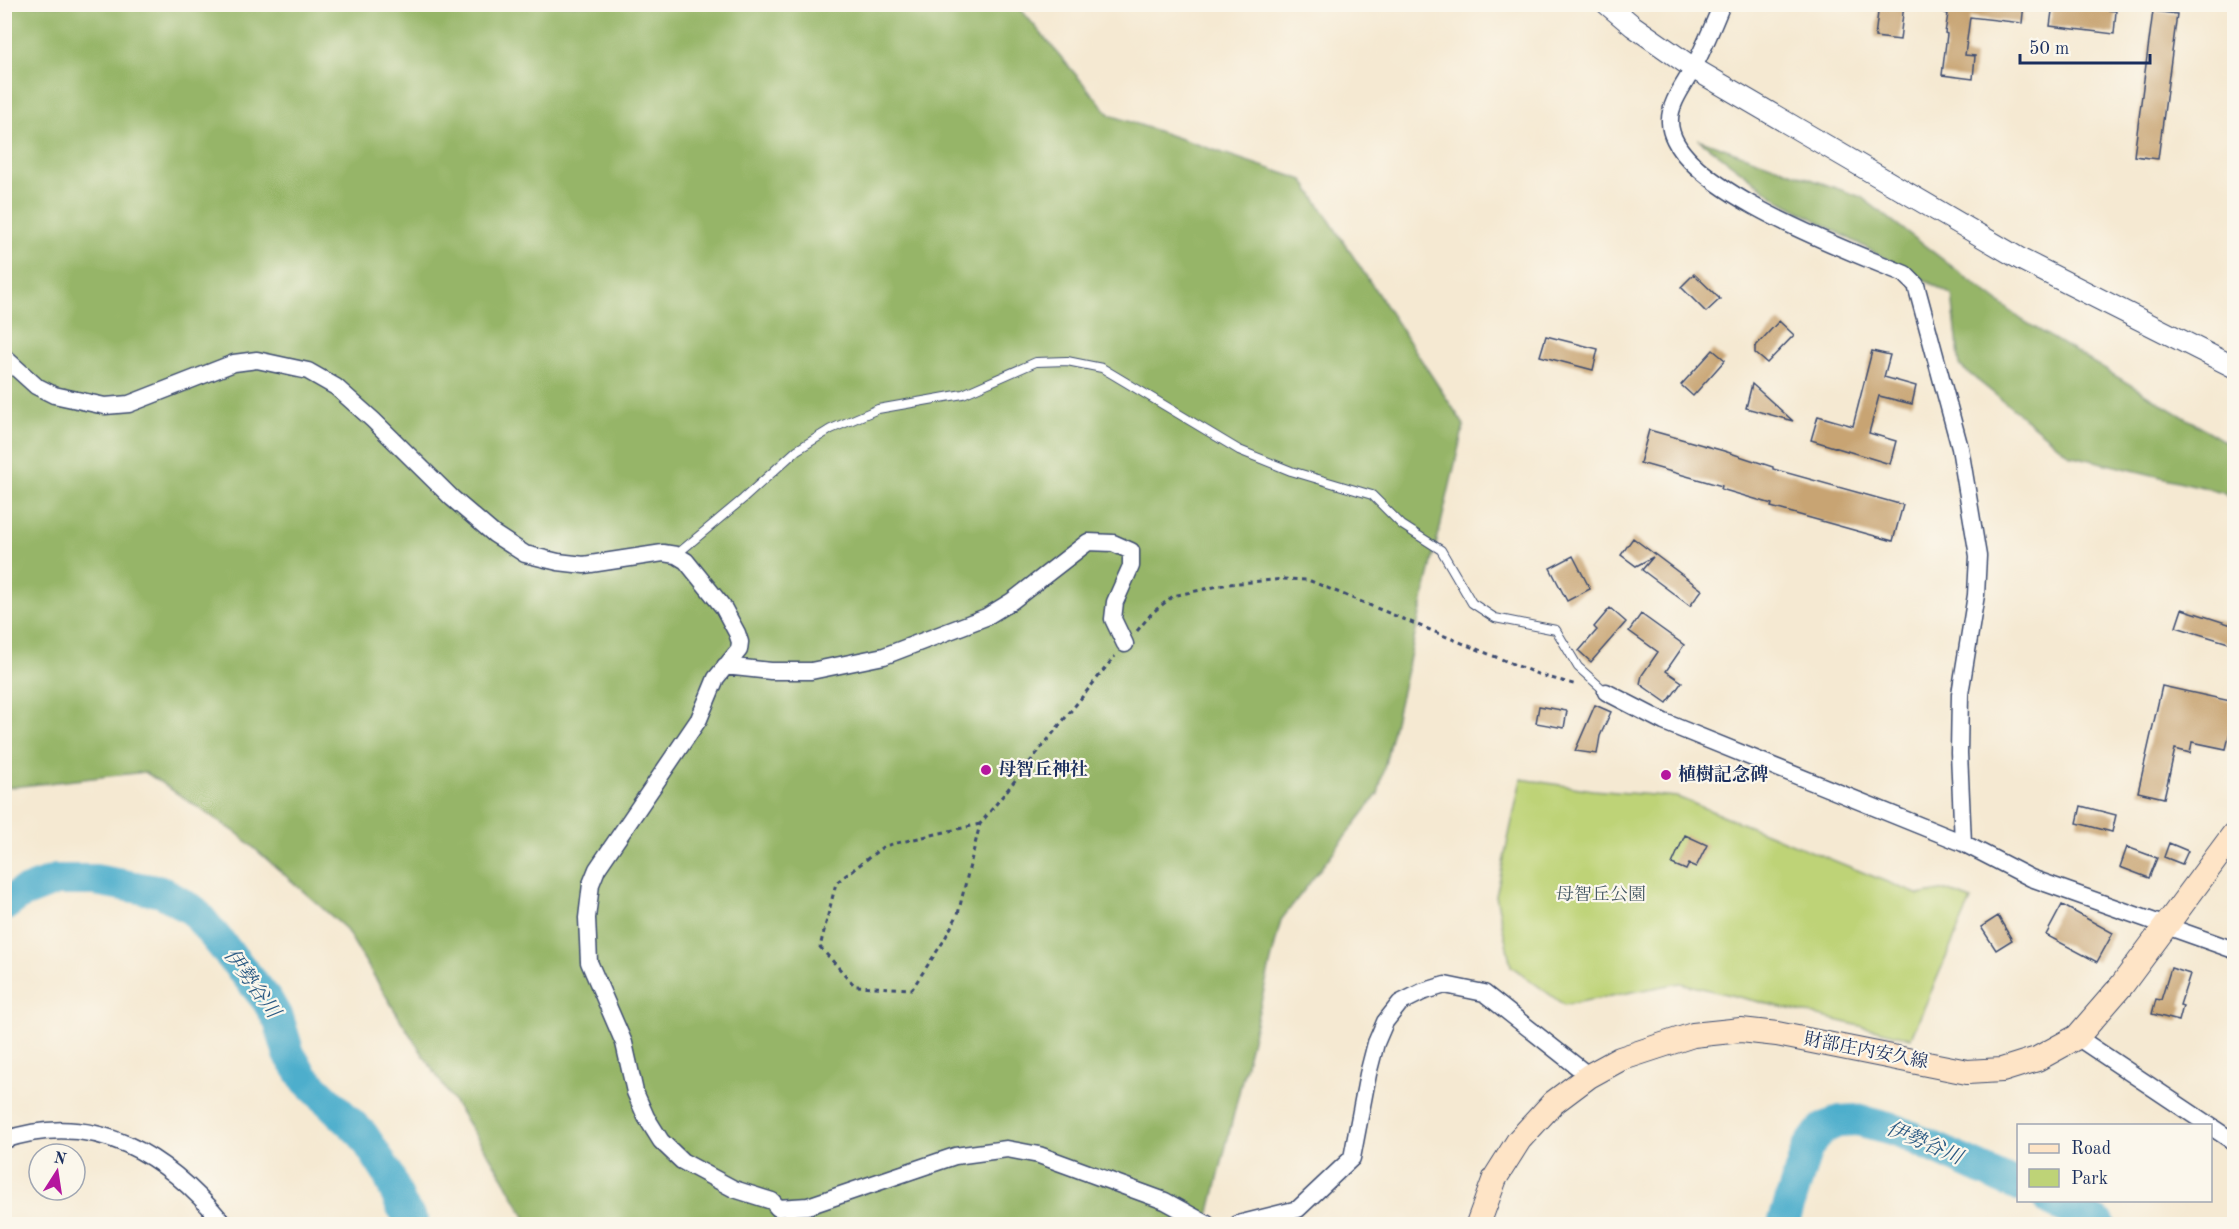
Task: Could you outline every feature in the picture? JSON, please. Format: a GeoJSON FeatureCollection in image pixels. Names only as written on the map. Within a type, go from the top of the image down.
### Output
{"type":"FeatureCollection","features":[{"type":"Feature","properties":{"kind":"main road","name":"財部庄内安久線"},"geometry":{"type":"LineString","coordinates":[[1478,1224],[1495,1178],[1519,1140],[1553,1103],[1589,1076],[1620,1059],[1683,1038],[1741,1030],[1778,1034],[1967,1072],[2002,1070],[2037,1059],[2077,1036],[2122,985],[2235,834]]}},
{"type":"Feature","properties":{"kind":"street"},"geometry":{"type":"LineString","coordinates":[[1607,4],[1633,26],[1694,68],[2022,260],[2235,367]]}},
{"type":"Feature","properties":{"kind":"street"},"geometry":{"type":"LineString","coordinates":[[1722,4],[1694,68],[1671,109],[1671,131],[1681,153],[1718,184],[1749,203],[1817,237],[1905,274],[1916,285],[1960,448],[1978,556],[1976,595],[1960,694],[1959,753],[1964,843]]}},
{"type":"Feature","properties":{"kind":"street"},"geometry":{"type":"LineString","coordinates":[[4,357],[36,386],[54,395],[105,406],[129,404],[234,363],[256,360],[308,370],[336,387],[374,420],[452,498],[494,534],[525,554],[558,562],[584,565],[663,553],[676,555],[686,561],[723,608],[737,633],[740,642],[739,650],[716,678],[699,719],[597,869],[591,884],[587,918],[589,962],[624,1042],[635,1092],[646,1117],[661,1141],[682,1161],[734,1189],[772,1201],[778,1208],[808,1206],[955,1156],[1007,1149],[1039,1155],[1165,1201],[1207,1224]]}},
{"type":"Feature","properties":{"kind":"street"},"geometry":{"type":"LineString","coordinates":[[725,666],[771,671],[811,671],[884,656],[986,617],[1012,601],[1088,542],[1113,543],[1131,551],[1131,566],[1115,602],[1113,619],[1125,644]]}},
{"type":"Feature","properties":{"kind":"street"},"geometry":{"type":"LineString","coordinates":[[1606,692],[1664,722],[1964,843],[2031,878],[2235,950]]}},
{"type":"Feature","properties":{"kind":"street"},"geometry":{"type":"LineString","coordinates":[[1238,1224],[1298,1209],[1352,1158],[1368,1074],[1380,1032],[1400,1003],[1422,992],[1445,985],[1484,993],[1589,1076]]}},
{"type":"Feature","properties":{"kind":"street"},"geometry":{"type":"LineString","coordinates":[[2077,1036],[2207,1124]]}},
{"type":"Feature","properties":{"kind":"street"},"geometry":{"type":"LineString","coordinates":[[2212,1127],[2235,1142]]}},
{"type":"Feature","properties":{"kind":"street"},"geometry":{"type":"LineString","coordinates":[[4,1140],[24,1133],[78,1130],[122,1141],[147,1154],[196,1193],[224,1224]]}},
{"type":"Feature","properties":{"kind":"lane"},"geometry":{"type":"LineString","coordinates":[[676,555],[797,450],[831,429],[878,410],[963,394],[1036,362],[1067,361],[1102,368],[1239,450],[1291,471],[1372,495],[1402,525],[1441,550],[1472,603],[1495,618],[1556,630],[1578,667],[1606,692]]}},
{"type":"Feature","properties":{"kind":"path"},"geometry":{"type":"LineString","coordinates":[[980,824],[884,846],[836,883],[820,947],[855,986],[912,989],[943,942],[958,914],[980,824],[1125,644],[1152,613],[1173,596],[1228,584],[1284,579],[1308,580],[1540,675],[1606,692]]}},
{"type":"Feature","properties":{"kind":"green space"},"geometry":{"type":"Polygon","coordinates":[[[4,5],[1017,5],[1110,115],[1303,180],[1464,425],[1378,794],[1281,920],[1207,1224],[529,1224],[503,1177],[403,1024],[345,928],[237,833],[145,772],[5,788],[4,5]]]}},
{"type":"Feature","properties":{"kind":"green space"},"geometry":{"type":"Polygon","coordinates":[[[1698,139],[1861,197],[2022,320],[2234,447],[2234,501],[2223,492],[2070,455],[1960,366],[1952,295],[1779,200],[1698,139]]]}},
{"type":"Feature","properties":{"kind":"green space","name":"母智丘公園"},"geometry":{"type":"Polygon","coordinates":[[[1521,779],[1593,790],[1677,797],[1919,895],[1946,890],[1971,900],[1911,1038],[1680,983],[1564,1005],[1511,966],[1496,896],[1521,779]]]}},
{"type":"Feature","properties":{"kind":"building"},"geometry":{"type":"Polygon","coordinates":[[[1879,4],[1904,4],[1900,40],[1875,37],[1879,4]]]}},
{"type":"Feature","properties":{"kind":"building"},"geometry":{"type":"Polygon","coordinates":[[[1945,4],[2024,4],[2022,23],[1970,17],[1965,55],[1975,56],[1973,79],[1942,75],[1948,14],[1945,13],[1945,4]]]}},
{"type":"Feature","properties":{"kind":"building"},"geometry":{"type":"Polygon","coordinates":[[[2053,4],[2116,11],[2114,34],[2050,26],[2053,4]]]}},
{"type":"Feature","properties":{"kind":"building"},"geometry":{"type":"Polygon","coordinates":[[[2153,11],[2177,14],[2158,159],[2134,156],[2153,11]]]}},
{"type":"Feature","properties":{"kind":"building"},"geometry":{"type":"Polygon","coordinates":[[[1694,274],[1720,299],[1706,312],[1681,287],[1694,274]]]}},
{"type":"Feature","properties":{"kind":"building"},"geometry":{"type":"Polygon","coordinates":[[[1779,321],[1794,335],[1767,363],[1755,353],[1755,347],[1779,321]]]}},
{"type":"Feature","properties":{"kind":"building"},"geometry":{"type":"Polygon","coordinates":[[[1546,336],[1598,349],[1593,370],[1540,356],[1546,336]]]}},
{"type":"Feature","properties":{"kind":"building"},"geometry":{"type":"Polygon","coordinates":[[[1713,350],[1725,360],[1693,396],[1681,385],[1713,350]]]}},
{"type":"Feature","properties":{"kind":"building"},"geometry":{"type":"Polygon","coordinates":[[[1872,351],[1890,355],[1884,377],[1916,386],[1912,404],[1879,396],[1869,433],[1896,441],[1890,464],[1811,440],[1818,416],[1853,426],[1872,351]]]}},
{"type":"Feature","properties":{"kind":"building"},"geometry":{"type":"Polygon","coordinates":[[[1752,384],[1793,421],[1746,408],[1752,384]]]}},
{"type":"Feature","properties":{"kind":"building"},"geometry":{"type":"Polygon","coordinates":[[[1649,430],[1724,451],[1773,467],[1773,469],[1903,505],[1893,541],[1771,507],[1772,504],[1721,489],[1722,486],[1640,463],[1649,430]]]}},
{"type":"Feature","properties":{"kind":"building"},"geometry":{"type":"Polygon","coordinates":[[[1633,538],[1702,590],[1690,606],[1642,570],[1653,557],[1636,566],[1621,555],[1633,538]]]}},
{"type":"Feature","properties":{"kind":"building"},"geometry":{"type":"Polygon","coordinates":[[[1573,556],[1590,589],[1567,601],[1550,568],[1573,556]]]}},
{"type":"Feature","properties":{"kind":"building"},"geometry":{"type":"Polygon","coordinates":[[[1610,608],[1626,622],[1591,662],[1579,651],[1597,630],[1594,627],[1610,608]]]}},
{"type":"Feature","properties":{"kind":"building"},"geometry":{"type":"Polygon","coordinates":[[[2182,609],[2235,626],[2235,645],[2176,627],[2182,609]]]}},
{"type":"Feature","properties":{"kind":"building"},"geometry":{"type":"Polygon","coordinates":[[[1641,614],[1684,645],[1666,671],[1682,682],[1667,703],[1640,684],[1642,675],[1658,652],[1629,631],[1641,614]]]}},
{"type":"Feature","properties":{"kind":"building"},"geometry":{"type":"Polygon","coordinates":[[[2162,686],[2235,702],[2226,749],[2192,742],[2190,753],[2175,749],[2164,798],[2138,792],[2162,686]]]}},
{"type":"Feature","properties":{"kind":"building"},"geometry":{"type":"Polygon","coordinates":[[[1595,705],[1611,712],[1600,736],[1597,754],[1575,751],[1595,705]]]}},
{"type":"Feature","properties":{"kind":"building"},"geometry":{"type":"Polygon","coordinates":[[[1539,706],[1567,711],[1564,728],[1536,723],[1539,706]]]}},
{"type":"Feature","properties":{"kind":"building"},"geometry":{"type":"Polygon","coordinates":[[[2081,806],[2116,815],[2112,832],[2077,823],[2081,806]]]}},
{"type":"Feature","properties":{"kind":"building"},"geometry":{"type":"Polygon","coordinates":[[[1685,835],[1707,845],[1696,867],[1689,864],[1686,870],[1672,864],[1685,835]]]}},
{"type":"Feature","properties":{"kind":"building"},"geometry":{"type":"Polygon","coordinates":[[[2169,843],[2188,851],[2182,864],[2164,857],[2169,843]]]}},
{"type":"Feature","properties":{"kind":"building"},"geometry":{"type":"Polygon","coordinates":[[[2127,847],[2157,858],[2149,878],[2120,867],[2127,847]]]}},
{"type":"Feature","properties":{"kind":"building"},"geometry":{"type":"Polygon","coordinates":[[[2062,905],[2113,933],[2097,962],[2046,935],[2062,905]]]}},
{"type":"Feature","properties":{"kind":"building"},"geometry":{"type":"Polygon","coordinates":[[[1998,916],[2012,940],[1996,950],[1981,927],[1998,916]]]}},
{"type":"Feature","properties":{"kind":"building"},"geometry":{"type":"Polygon","coordinates":[[[2171,968],[2190,974],[2180,1005],[2183,1006],[2179,1021],[2152,1014],[2156,999],[2161,1000],[2171,968]]]}},
{"type":"Feature","properties":{"kind":"waterway","name":"伊勢谷川"},"geometry":{"type":"LineString","coordinates":[[4,906],[20,894],[56,880],[95,880],[162,892],[194,911],[267,1000],[279,1021],[289,1054],[305,1079],[363,1135],[387,1172],[401,1205],[414,1224]]}},
{"type":"Feature","properties":{"kind":"waterway","name":"伊勢谷川"},"geometry":{"type":"LineString","coordinates":[[1783,1224],[1807,1149],[1822,1129],[1840,1121],[1857,1120],[1896,1130],[2017,1186]]}},
{"type":"Feature","properties":{"kind":"waterway","name":"伊勢谷川"},"geometry":{"type":"LineString","coordinates":[[2053,1202],[2100,1224]]}},
{"type":"Feature","properties":{"kind":"place","name":"母智丘神社"},"geometry":{"type":"Point","coordinates":[986,770]}},
{"type":"Feature","properties":{"kind":"place","name":"植樹記念碑"},"geometry":{"type":"Point","coordinates":[1666,775]}}]}
